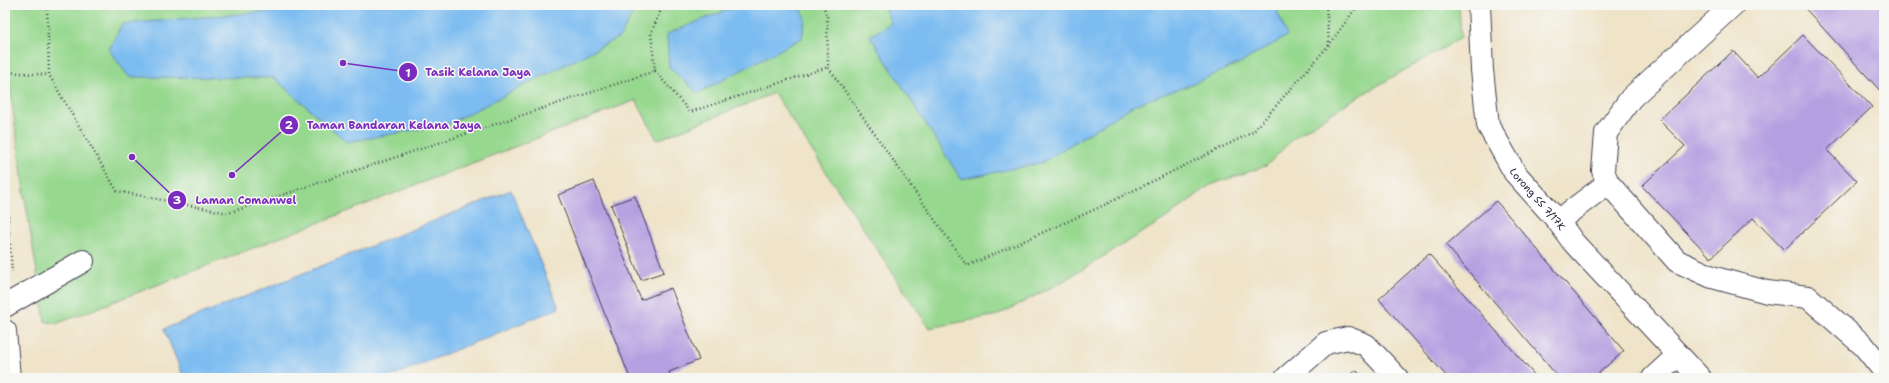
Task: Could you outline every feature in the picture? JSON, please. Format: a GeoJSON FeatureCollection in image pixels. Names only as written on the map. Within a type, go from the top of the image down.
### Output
{"type":"FeatureCollection","features":[{"type":"Feature","properties":{"kind":"main road","name":"Lorong SS 7/17K"},"geometry":{"type":"LineString","coordinates":[[1479,5],[1482,70],[1488,125],[1515,174],[1558,222],[1573,242],[1700,378]]}},
{"type":"Feature","properties":{"kind":"main road"},"geometry":{"type":"LineString","coordinates":[[1733,5],[1631,98],[1606,133],[1603,171],[1608,183],[1677,261],[1719,279],[1767,292],[1808,297],[1864,346],[1884,371]]}},
{"type":"Feature","properties":{"kind":"main road"},"geometry":{"type":"LineString","coordinates":[[1558,222],[1608,183]]}},
{"type":"Feature","properties":{"kind":"main road"},"geometry":{"type":"LineString","coordinates":[[10,303],[84,261]]}},
{"type":"Feature","properties":{"kind":"main road"},"geometry":{"type":"LineString","coordinates":[[5,331],[9,378]]}},
{"type":"Feature","properties":{"kind":"main road"},"geometry":{"type":"LineString","coordinates":[[1286,378],[1326,343],[1348,338],[1366,345],[1397,378]]}},
{"type":"Feature","properties":{"kind":"main road"},"geometry":{"type":"LineString","coordinates":[[1653,378],[1678,355]]}},
{"type":"Feature","properties":{"kind":"path"},"geometry":{"type":"LineString","coordinates":[[48,5],[48,74],[117,191],[228,213],[655,70]]}},
{"type":"Feature","properties":{"kind":"path"},"geometry":{"type":"LineString","coordinates":[[663,5],[651,33],[655,70],[690,112],[828,67]]}},
{"type":"Feature","properties":{"kind":"path"},"geometry":{"type":"LineString","coordinates":[[823,5],[828,16],[828,67],[967,266],[1096,209],[1253,132],[1329,45],[1358,5]]}},
{"type":"Feature","properties":{"kind":"path"},"geometry":{"type":"LineString","coordinates":[[1326,5],[1329,45]]}},
{"type":"Feature","properties":{"kind":"path"},"geometry":{"type":"LineString","coordinates":[[5,72],[48,74]]}},
{"type":"Feature","properties":{"kind":"path"},"geometry":{"type":"LineString","coordinates":[[5,172],[10,303]]}},
{"type":"Feature","properties":{"kind":"green space"},"geometry":{"type":"Polygon","coordinates":[[[5,5],[1459,5],[1461,38],[1349,102],[1296,136],[1266,166],[1210,185],[1166,218],[1060,283],[998,315],[929,328],[774,93],[657,140],[636,100],[56,324],[45,321],[25,199],[5,50],[5,5]]]}},
{"type":"Feature","properties":{"kind":"water"},"geometry":{"type":"Polygon","coordinates":[[[297,5],[637,5],[620,37],[448,124],[347,142],[274,78],[129,77],[109,50],[122,24],[296,9],[297,5]]]}},
{"type":"Feature","properties":{"kind":"water"},"geometry":{"type":"Polygon","coordinates":[[[739,5],[800,5],[805,19],[802,38],[698,93],[669,67],[667,34],[739,5]]]}},
{"type":"Feature","properties":{"kind":"water"},"geometry":{"type":"Polygon","coordinates":[[[883,5],[1279,5],[1277,10],[1287,36],[1242,62],[1190,85],[1134,105],[1041,163],[961,179],[870,36],[891,23],[883,5]]]}},
{"type":"Feature","properties":{"kind":"water"},"geometry":{"type":"Polygon","coordinates":[[[511,190],[559,308],[387,378],[184,378],[164,329],[511,190]]]}},
{"type":"Feature","properties":{"kind":"building"},"geometry":{"type":"Polygon","coordinates":[[[1802,5],[1884,5],[1884,95],[1802,5]]]}},
{"type":"Feature","properties":{"kind":"building"},"geometry":{"type":"Polygon","coordinates":[[[1803,35],[1872,107],[1827,150],[1857,181],[1784,250],[1753,218],[1711,258],[1642,186],[1685,146],[1659,120],[1733,51],[1758,78],[1803,35]]]}},
{"type":"Feature","properties":{"kind":"building"},"geometry":{"type":"Polygon","coordinates":[[[594,181],[641,300],[671,288],[699,360],[669,372],[671,378],[630,378],[558,195],[594,181]]]}},
{"type":"Feature","properties":{"kind":"building"},"geometry":{"type":"Polygon","coordinates":[[[635,196],[664,272],[641,280],[611,205],[635,196]]]}},
{"type":"Feature","properties":{"kind":"building"},"geometry":{"type":"Polygon","coordinates":[[[1496,201],[1624,351],[1593,378],[1559,378],[1446,245],[1496,201]]]}},
{"type":"Feature","properties":{"kind":"building"},"geometry":{"type":"Polygon","coordinates":[[[1429,254],[1537,378],[1448,378],[1379,299],[1429,254]]]}},
{"type":"Feature","properties":{"kind":"building"},"geometry":{"type":"Polygon","coordinates":[[[1356,370],[1363,378],[1346,378],[1356,370]]]}},
{"type":"Feature","properties":{"kind":"place","name":"Tasik Kelana Jaya"},"geometry":{"type":"Point","coordinates":[343,63]}},
{"type":"Feature","properties":{"kind":"place","name":"Laman Comanwel"},"geometry":{"type":"Point","coordinates":[132,157]}},
{"type":"Feature","properties":{"kind":"place","name":"Taman Bandaran Kelana Jaya"},"geometry":{"type":"Point","coordinates":[232,175]}}]}
